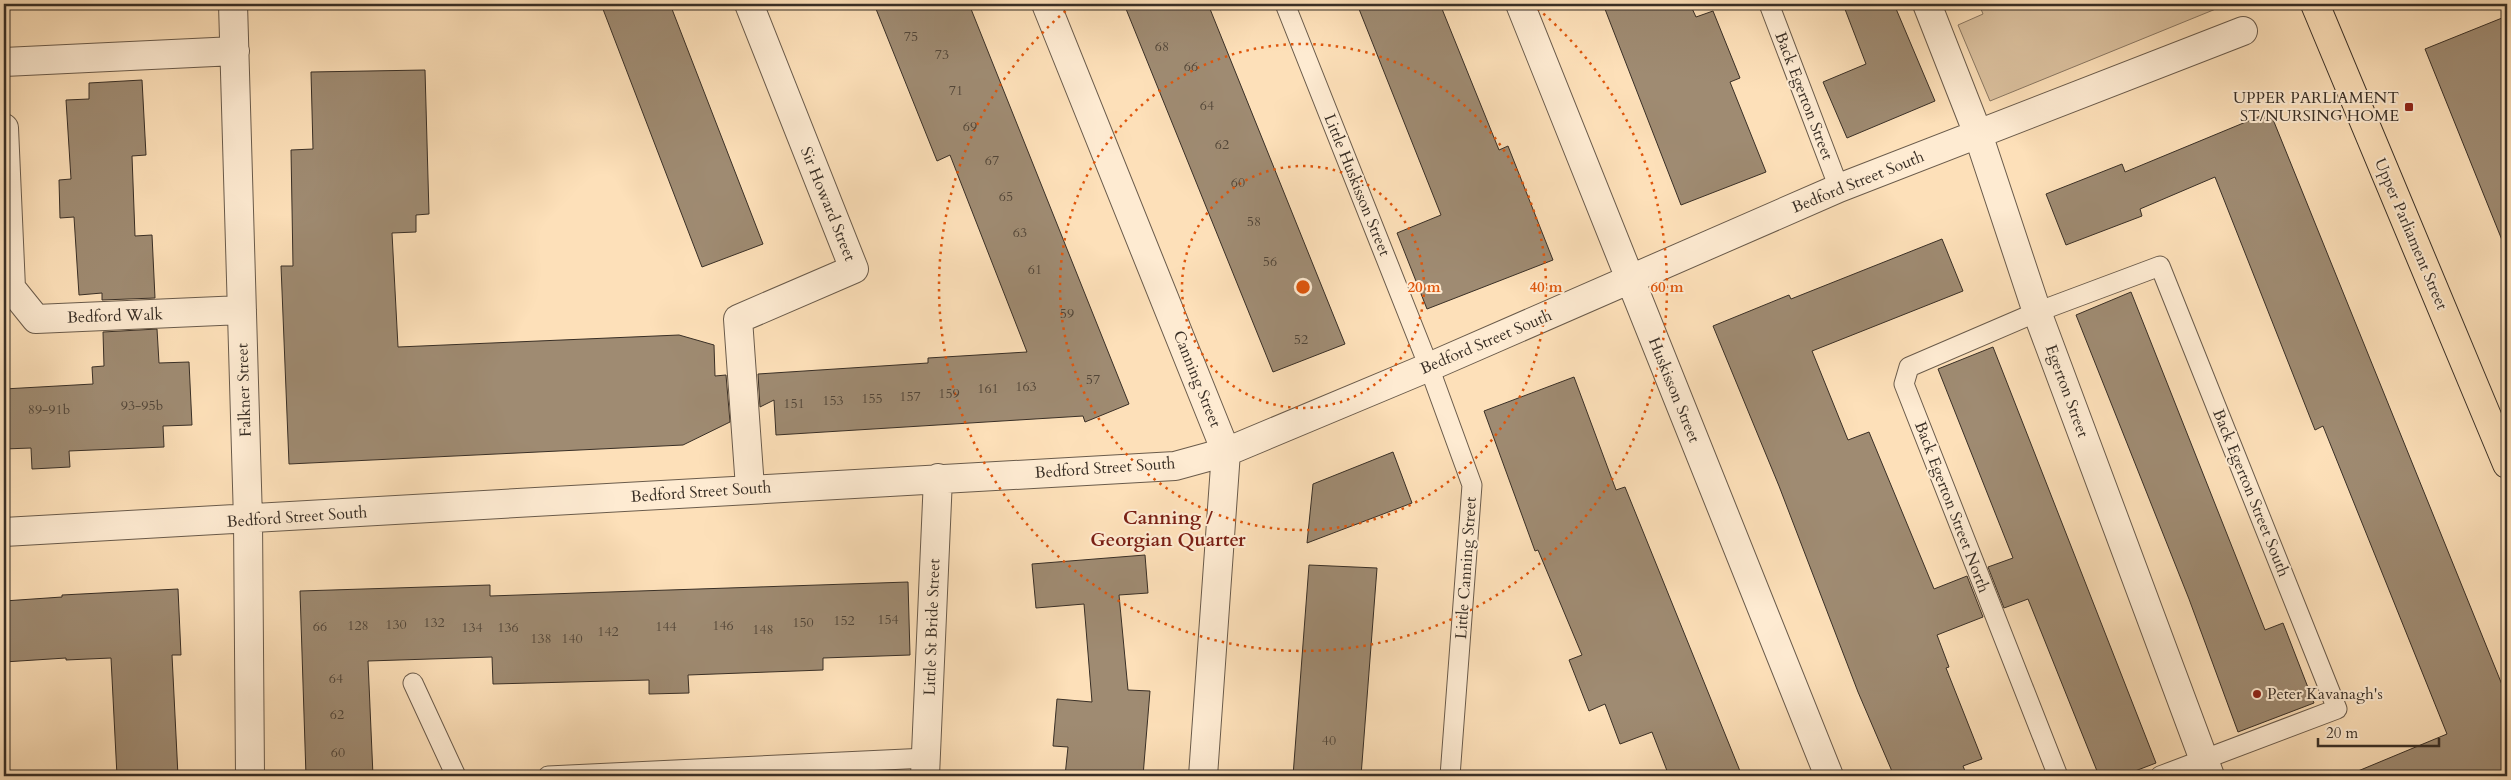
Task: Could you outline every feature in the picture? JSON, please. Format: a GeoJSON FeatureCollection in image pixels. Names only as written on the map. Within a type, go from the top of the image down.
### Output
{"type":"FeatureCollection","features":[{"type":"Feature","properties":{"kind":"highway","name":"Upper Parliament Street"},"geometry":{"type":"LineString","coordinates":[[2315,4],[2507,464]]}},
{"type":"Feature","properties":{"kind":"street","name":"Falkner Street"},"geometry":{"type":"LineString","coordinates":[[233,4],[248,520],[250,776]]}},
{"type":"Feature","properties":{"kind":"street","name":"Sir Howard Street"},"geometry":{"type":"LineString","coordinates":[[749,4],[854,269],[738,319],[750,488]]}},
{"type":"Feature","properties":{"kind":"street","name":"Canning Street"},"geometry":{"type":"LineString","coordinates":[[1046,4],[1226,452],[1203,776]]}},
{"type":"Feature","properties":{"kind":"street","name":"Huskisson Street"},"geometry":{"type":"LineString","coordinates":[[1520,4],[1829,776]]}},
{"type":"Feature","properties":{"kind":"street","name":"Egerton Street"},"geometry":{"type":"LineString","coordinates":[[1927,4],[1978,134],[2038,312],[2206,768]]}},
{"type":"Feature","properties":{"kind":"street","name":"Bedford Street South"},"geometry":{"type":"LineString","coordinates":[[4,532],[248,520],[750,488],[1175,466],[1226,452],[1429,367],[1840,188],[2243,31]]}},
{"type":"Feature","properties":{"kind":"street"},"geometry":{"type":"LineString","coordinates":[[4,62],[235,51]]}},
{"type":"Feature","properties":{"kind":"street"},"geometry":{"type":"LineString","coordinates":[[4,128],[7,288]]}},
{"type":"Feature","properties":{"kind":"street","name":"Bedford Walk"},"geometry":{"type":"LineString","coordinates":[[7,288],[36,319],[242,310]]}},
{"type":"Feature","properties":{"kind":"street","name":"Little St Bride Street"},"geometry":{"type":"LineString","coordinates":[[926,767],[938,478]]}},
{"type":"Feature","properties":{"kind":"lane","name":"Little Huskisson Street"},"geometry":{"type":"LineString","coordinates":[[1285,4],[1429,367]]}},
{"type":"Feature","properties":{"kind":"lane","name":"Back Egerton Street"},"geometry":{"type":"LineString","coordinates":[[1768,4],[1840,188]]}},
{"type":"Feature","properties":{"kind":"lane","name":"Back Egerton Street South"},"geometry":{"type":"LineString","coordinates":[[2038,312],[2160,266],[2337,710],[2206,768]]}},
{"type":"Feature","properties":{"kind":"lane","name":"Back Egerton Street North"},"geometry":{"type":"LineString","coordinates":[[2038,312],[1909,367],[1904,384],[2058,776]]}},
{"type":"Feature","properties":{"kind":"lane","name":"Little Canning Street"},"geometry":{"type":"LineString","coordinates":[[1429,367],[1472,485],[1450,776]]}},
{"type":"Feature","properties":{"kind":"lane"},"geometry":{"type":"LineString","coordinates":[[413,684],[456,776]]}},
{"type":"Feature","properties":{"kind":"lane"},"geometry":{"type":"LineString","coordinates":[[548,776],[926,767]]}},
{"type":"Feature","properties":{"kind":"lane"},"geometry":{"type":"LineString","coordinates":[[2160,776],[2206,768]]}},
{"type":"Feature","properties":{"kind":"shaded area"},"geometry":{"type":"Polygon","coordinates":[[[1979,4],[2228,4],[1990,101],[1958,25],[1983,14],[1979,4]]]}},
{"type":"Feature","properties":{"kind":"building"},"geometry":{"type":"Polygon","coordinates":[[[601,4],[670,4],[763,244],[702,267],[601,4]]]}},
{"type":"Feature","properties":{"kind":"building"},"geometry":{"type":"Polygon","coordinates":[[[874,4],[969,4],[1129,404],[1085,422],[1083,416],[776,435],[774,400],[760,407],[758,374],[928,363],[928,358],[1027,352],[950,155],[937,161],[874,4]]]}},
{"type":"Feature","properties":{"kind":"building"},"geometry":{"type":"Polygon","coordinates":[[[1124,4],[1208,4],[1345,344],[1273,372],[1124,4]]]}},
{"type":"Feature","properties":{"kind":"building"},"geometry":{"type":"Polygon","coordinates":[[[1357,4],[1440,4],[1499,150],[1508,146],[1553,260],[1427,309],[1397,233],[1441,215],[1357,4]]]}},
{"type":"Feature","properties":{"kind":"building"},"geometry":{"type":"Polygon","coordinates":[[[1603,4],[1690,4],[1696,17],[1713,11],[1740,78],[1730,82],[1766,172],[1681,205],[1603,4]]]}},
{"type":"Feature","properties":{"kind":"building"},"geometry":{"type":"Polygon","coordinates":[[[1843,4],[1894,4],[1935,101],[1847,138],[1823,82],[1866,64],[1843,4]]]}},
{"type":"Feature","properties":{"kind":"building"},"geometry":{"type":"Polygon","coordinates":[[[2507,16],[2507,249],[2506,250],[2425,49],[2507,16]]]}},
{"type":"Feature","properties":{"kind":"building"},"geometry":{"type":"Polygon","coordinates":[[[425,70],[429,214],[416,215],[416,232],[392,233],[398,347],[679,335],[714,345],[715,376],[726,375],[730,422],[683,445],[289,464],[281,266],[293,266],[291,150],[313,149],[311,72],[425,70]]]}},
{"type":"Feature","properties":{"kind":"building"},"geometry":{"type":"Polygon","coordinates":[[[142,80],[146,155],[132,156],[135,236],[152,235],[155,298],[102,300],[102,293],[79,295],[74,217],[60,218],[59,180],[71,179],[66,100],[89,99],[89,83],[142,80]]]}},
{"type":"Feature","properties":{"kind":"building"},"geometry":{"type":"Polygon","coordinates":[[[2270,112],[2507,697],[2507,771],[2495,776],[2346,776],[2447,734],[2323,426],[2315,430],[2215,177],[2140,209],[2142,216],[2066,245],[2046,194],[2122,164],[2125,172],[2270,112]]]}},
{"type":"Feature","properties":{"kind":"building"},"geometry":{"type":"Polygon","coordinates":[[[1942,239],[1963,291],[1812,351],[1848,440],[1869,432],[1934,589],[1967,576],[1983,617],[1937,635],[1949,667],[1946,668],[1982,759],[1963,766],[1967,776],[1894,776],[1858,692],[1779,486],[1713,326],[1789,295],[1791,299],[1942,239]]]}},
{"type":"Feature","properties":{"kind":"building"},"geometry":{"type":"Polygon","coordinates":[[[2131,292],[2265,630],[2283,623],[2314,703],[2238,732],[2189,599],[2076,315],[2131,292]]]}},
{"type":"Feature","properties":{"kind":"building"},"geometry":{"type":"Polygon","coordinates":[[[157,329],[159,363],[189,362],[192,425],[163,426],[164,447],[69,451],[70,467],[32,469],[31,448],[4,449],[4,389],[93,384],[92,367],[104,366],[103,332],[157,329]]]}},
{"type":"Feature","properties":{"kind":"building"},"geometry":{"type":"Polygon","coordinates":[[[1993,347],[2156,763],[2122,776],[2099,776],[2028,599],[2004,608],[1988,567],[2013,558],[1938,369],[1993,347]]]}},
{"type":"Feature","properties":{"kind":"building"},"geometry":{"type":"Polygon","coordinates":[[[1574,377],[1616,490],[1625,487],[1742,776],[1669,776],[1652,732],[1620,744],[1605,704],[1589,711],[1569,660],[1582,655],[1538,550],[1535,551],[1484,411],[1574,377]]]}},
{"type":"Feature","properties":{"kind":"building"},"geometry":{"type":"Polygon","coordinates":[[[1393,452],[1412,503],[1307,543],[1313,484],[1393,452]]]}},
{"type":"Feature","properties":{"kind":"building"},"geometry":{"type":"Polygon","coordinates":[[[1145,555],[1148,593],[1119,595],[1128,690],[1150,691],[1143,776],[1065,776],[1068,747],[1053,746],[1057,699],[1092,702],[1084,604],[1036,608],[1032,564],[1145,555]]]}},
{"type":"Feature","properties":{"kind":"building"},"geometry":{"type":"Polygon","coordinates":[[[1309,565],[1377,568],[1361,776],[1293,776],[1309,565]]]}},
{"type":"Feature","properties":{"kind":"building"},"geometry":{"type":"Polygon","coordinates":[[[908,582],[910,655],[823,658],[823,670],[688,675],[689,693],[649,694],[649,680],[493,684],[492,657],[368,661],[373,776],[306,776],[300,591],[490,585],[490,596],[908,582]]]}},
{"type":"Feature","properties":{"kind":"building"},"geometry":{"type":"Polygon","coordinates":[[[178,589],[181,655],[172,655],[178,776],[117,776],[111,658],[66,660],[66,658],[4,662],[4,601],[62,597],[62,595],[178,589]]]}},
{"type":"Feature","properties":{"kind":"place","name":"UPPER PARLIAMENT ST/NURSING HOME"},"geometry":{"type":"Point","coordinates":[2409,107]}},
{"type":"Feature","properties":{"kind":"place","name":"Peter Kavanagh's"},"geometry":{"type":"Point","coordinates":[2257,694]}},
{"type":"Feature","properties":{"kind":"district","name":"Canning / Georgian Quarter"},"geometry":{"type":"Point","coordinates":[1168,529]}}]}
